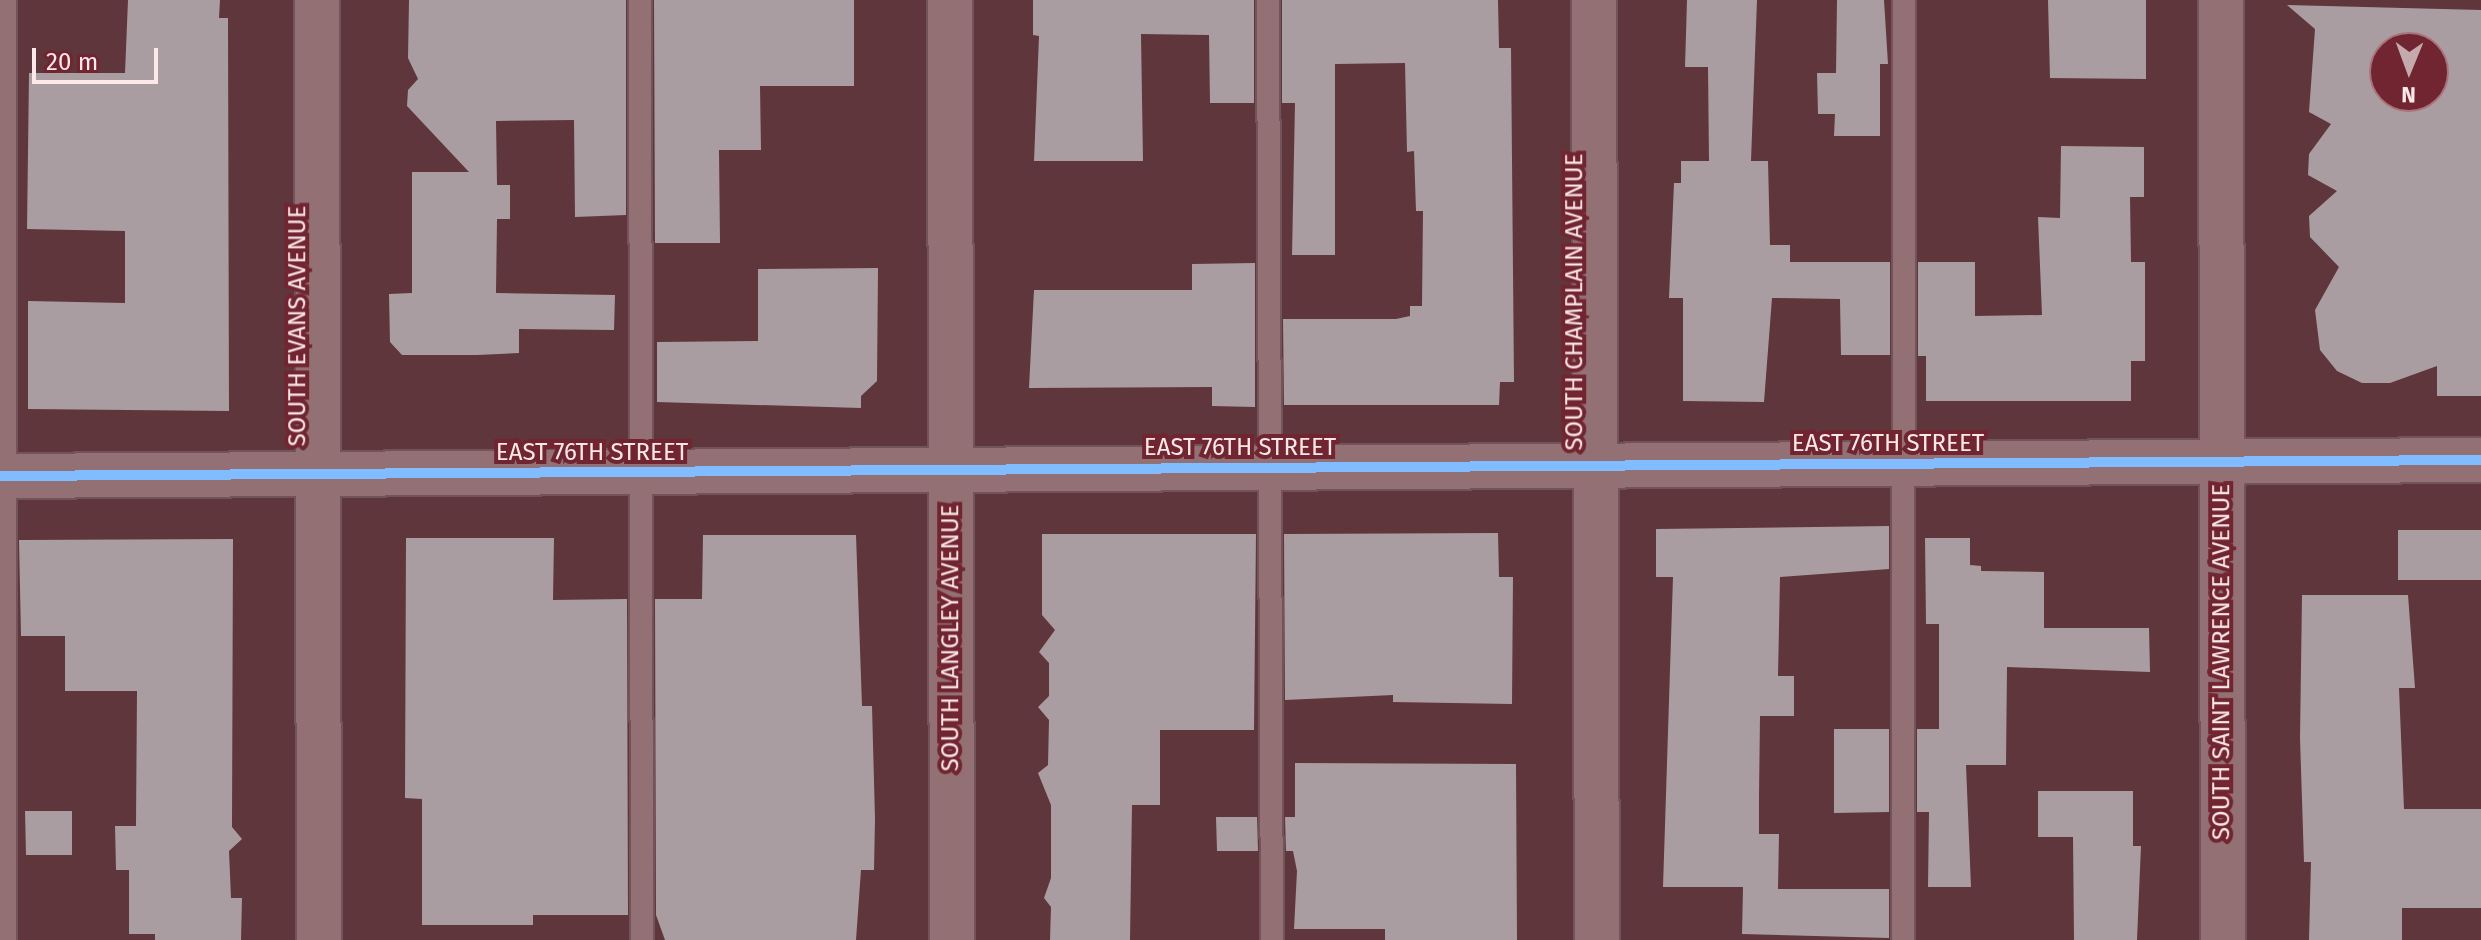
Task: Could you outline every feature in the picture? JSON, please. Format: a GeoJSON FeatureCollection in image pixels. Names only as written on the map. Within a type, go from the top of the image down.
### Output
{"type":"FeatureCollection","features":[{"type":"Feature","properties":{"kind":"street","name":"SOUTH EVANS AVENUE"},"geometry":{"type":"LineString","coordinates":[[317,0],[319,940]]}},
{"type":"Feature","properties":{"kind":"street","name":"SOUTH LANGLEY AVENUE"},"geometry":{"type":"LineString","coordinates":[[950,0],[952,940]]}},
{"type":"Feature","properties":{"kind":"street","name":"SOUTH CHAMPLAIN AVENUE"},"geometry":{"type":"LineString","coordinates":[[1594,0],[1597,940]]}},
{"type":"Feature","properties":{"kind":"street","name":"SOUTH SAINT LAWRENCE AVENUE"},"geometry":{"type":"LineString","coordinates":[[2221,0],[2223,940]]}},
{"type":"Feature","properties":{"kind":"street","name":"EAST 76TH STREET"},"geometry":{"type":"LineString","coordinates":[[2,476],[2481,460]]}},
{"type":"Feature","properties":{"kind":"lane"},"geometry":{"type":"LineString","coordinates":[[5,0],[2,476],[5,940]]}},
{"type":"Feature","properties":{"kind":"lane"},"geometry":{"type":"LineString","coordinates":[[640,0],[642,940]]}},
{"type":"Feature","properties":{"kind":"lane"},"geometry":{"type":"LineString","coordinates":[[1268,0],[1272,940]]}},
{"type":"Feature","properties":{"kind":"lane"},"geometry":{"type":"LineString","coordinates":[[1903,940],[1904,0]]}},
{"type":"Feature","properties":{"kind":"building"},"geometry":{"type":"Polygon","coordinates":[[[128,0],[220,0],[219,18],[228,18],[229,411],[28,409],[28,301],[125,303],[125,231],[27,229],[29,73],[125,73],[128,0]]]}},
{"type":"Feature","properties":{"kind":"building"},"geometry":{"type":"Polygon","coordinates":[[[409,0],[626,0],[626,215],[575,217],[574,120],[496,121],[497,185],[510,185],[510,219],[497,219],[496,293],[615,295],[614,330],[519,329],[519,353],[402,355],[390,342],[389,294],[412,293],[412,172],[469,172],[407,106],[408,90],[418,79],[408,58],[409,0]]]}},
{"type":"Feature","properties":{"kind":"building"},"geometry":{"type":"Polygon","coordinates":[[[654,0],[854,0],[854,86],[760,86],[761,150],[719,150],[720,243],[655,243],[654,0]]]}},
{"type":"Feature","properties":{"kind":"building"},"geometry":{"type":"Polygon","coordinates":[[[1033,0],[1254,0],[1254,103],[1210,103],[1209,35],[1141,34],[1143,161],[1034,161],[1039,36],[1033,35],[1033,0]]]}},
{"type":"Feature","properties":{"kind":"building"},"geometry":{"type":"Polygon","coordinates":[[[1282,0],[1498,0],[1499,48],[1511,48],[1514,382],[1500,382],[1499,405],[1284,405],[1283,319],[1396,319],[1410,316],[1410,306],[1422,306],[1423,211],[1416,211],[1414,151],[1407,152],[1405,63],[1335,64],[1335,255],[1292,255],[1295,103],[1282,103],[1282,0]]]}},
{"type":"Feature","properties":{"kind":"building"},"geometry":{"type":"Polygon","coordinates":[[[1687,0],[1757,0],[1751,161],[1768,161],[1770,245],[1790,245],[1790,262],[1890,262],[1890,355],[1841,355],[1840,299],[1772,298],[1764,402],[1683,401],[1683,298],[1669,298],[1674,183],[1681,183],[1681,161],[1709,161],[1708,67],[1685,67],[1687,0]]]}},
{"type":"Feature","properties":{"kind":"building"},"geometry":{"type":"Polygon","coordinates":[[[1837,0],[1884,0],[1888,64],[1880,64],[1880,136],[1834,136],[1835,114],[1818,114],[1817,73],[1836,73],[1837,0]]]}},
{"type":"Feature","properties":{"kind":"building"},"geometry":{"type":"Polygon","coordinates":[[[2048,0],[2146,0],[2146,79],[2050,78],[2048,0]]]}},
{"type":"Feature","properties":{"kind":"building"},"geometry":{"type":"Polygon","coordinates":[[[2287,5],[2481,10],[2481,396],[2437,396],[2437,366],[2390,383],[2362,383],[2337,371],[2320,350],[2315,310],[2339,267],[2310,237],[2309,216],[2337,191],[2308,175],[2309,154],[2331,124],[2309,112],[2315,29],[2287,5]]]}},
{"type":"Feature","properties":{"kind":"building"},"geometry":{"type":"Polygon","coordinates":[[[2061,146],[2144,147],[2144,197],[2130,197],[2131,262],[2145,262],[2145,361],[2131,361],[2131,401],[1926,401],[1926,356],[1918,356],[1918,262],[1975,262],[1975,316],[2042,315],[2038,217],[2060,218],[2061,146]]]}},
{"type":"Feature","properties":{"kind":"building"},"geometry":{"type":"Polygon","coordinates":[[[1255,263],[1255,407],[1212,406],[1212,387],[1029,388],[1034,290],[1192,290],[1192,264],[1255,263]]]}},
{"type":"Feature","properties":{"kind":"building"},"geometry":{"type":"Polygon","coordinates":[[[878,268],[877,381],[861,396],[861,408],[657,402],[657,342],[758,341],[758,269],[878,268]]]}},
{"type":"Feature","properties":{"kind":"building"},"geometry":{"type":"Polygon","coordinates":[[[1889,526],[1889,569],[1780,577],[1778,676],[1794,676],[1794,716],[1760,716],[1759,834],[1779,834],[1778,889],[1889,889],[1889,938],[1742,934],[1743,887],[1663,887],[1673,577],[1656,577],[1656,529],[1889,526]]]}},
{"type":"Feature","properties":{"kind":"building"},"geometry":{"type":"Polygon","coordinates":[[[2398,530],[2481,530],[2481,580],[2398,580],[2398,530]]]}},
{"type":"Feature","properties":{"kind":"building"},"geometry":{"type":"Polygon","coordinates":[[[1498,533],[1499,577],[1513,577],[1512,704],[1393,702],[1393,695],[1285,700],[1284,534],[1498,533]]]}},
{"type":"Feature","properties":{"kind":"building"},"geometry":{"type":"Polygon","coordinates":[[[1042,534],[1256,534],[1254,730],[1160,730],[1160,805],[1132,805],[1130,940],[1050,940],[1051,907],[1044,898],[1051,878],[1051,805],[1038,773],[1048,765],[1049,720],[1038,707],[1049,696],[1049,663],[1039,652],[1055,630],[1042,615],[1042,534]]]}},
{"type":"Feature","properties":{"kind":"building"},"geometry":{"type":"Polygon","coordinates":[[[703,535],[856,535],[862,706],[872,706],[875,819],[874,870],[861,870],[856,940],[665,940],[656,915],[655,599],[702,599],[703,535]]]}},
{"type":"Feature","properties":{"kind":"building"},"geometry":{"type":"Polygon","coordinates":[[[406,538],[554,538],[553,600],[627,599],[628,915],[533,915],[533,925],[422,925],[422,799],[405,798],[406,538]]]}},
{"type":"Feature","properties":{"kind":"building"},"geometry":{"type":"Polygon","coordinates":[[[1925,538],[1970,538],[1970,565],[1981,566],[1981,571],[2044,572],[2044,628],[2149,628],[2150,672],[2007,667],[2006,765],[1966,765],[1971,887],[1928,887],[1929,812],[1917,812],[1917,729],[1939,729],[1939,624],[1926,624],[1925,538]]]}},
{"type":"Feature","properties":{"kind":"building"},"geometry":{"type":"Polygon","coordinates":[[[233,539],[232,827],[242,839],[229,851],[231,898],[242,898],[241,940],[155,940],[155,934],[129,934],[129,870],[116,870],[115,826],[136,826],[137,691],[65,691],[65,636],[21,636],[19,540],[233,539]]]}},
{"type":"Feature","properties":{"kind":"building"},"geometry":{"type":"Polygon","coordinates":[[[2302,595],[2408,595],[2415,688],[2399,688],[2404,809],[2481,809],[2481,908],[2402,908],[2402,940],[2309,940],[2311,862],[2304,862],[2300,738],[2302,595]]]}},
{"type":"Feature","properties":{"kind":"building"},"geometry":{"type":"Polygon","coordinates":[[[1834,729],[1889,729],[1889,812],[1834,813],[1834,729]]]}},
{"type":"Feature","properties":{"kind":"building"},"geometry":{"type":"Polygon","coordinates":[[[1295,763],[1516,764],[1517,940],[1385,940],[1385,929],[1294,929],[1297,871],[1293,851],[1286,851],[1285,817],[1295,817],[1295,763]]]}},
{"type":"Feature","properties":{"kind":"building"},"geometry":{"type":"Polygon","coordinates":[[[2038,791],[2133,791],[2133,846],[2141,846],[2137,940],[2074,940],[2073,837],[2038,837],[2038,791]]]}},
{"type":"Feature","properties":{"kind":"building"},"geometry":{"type":"Polygon","coordinates":[[[25,811],[72,811],[72,855],[26,855],[25,811]]]}},
{"type":"Feature","properties":{"kind":"building"},"geometry":{"type":"Polygon","coordinates":[[[1216,817],[1257,817],[1258,851],[1217,851],[1216,817]]]}},
{"type":"Feature","properties":{"kind":"cycle path"},"geometry":{"type":"LineString","coordinates":[[0,476],[2481,460]]}}]}
